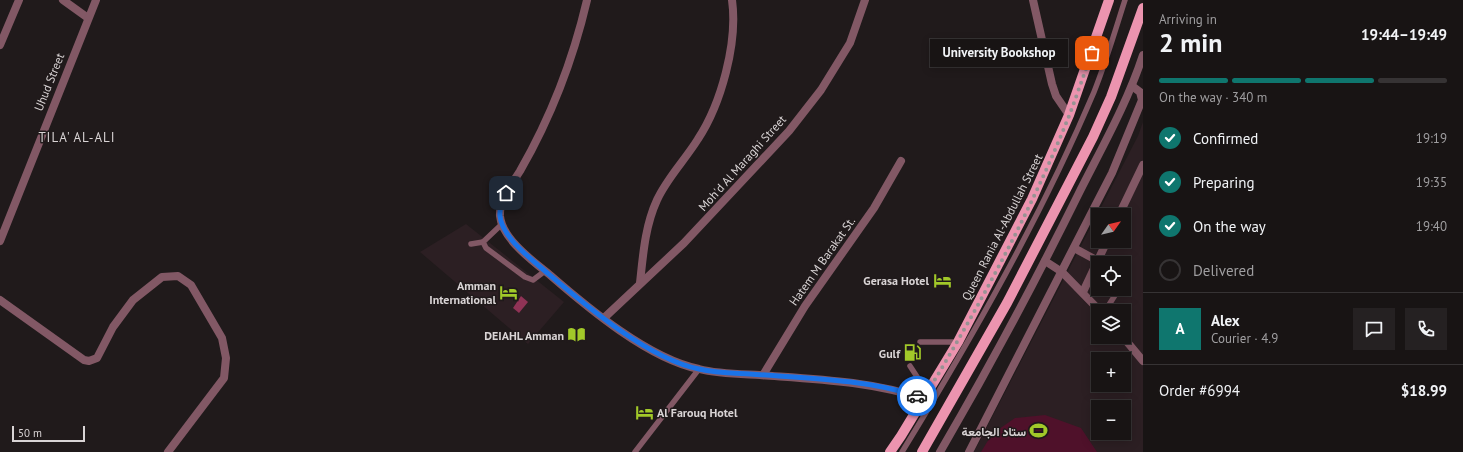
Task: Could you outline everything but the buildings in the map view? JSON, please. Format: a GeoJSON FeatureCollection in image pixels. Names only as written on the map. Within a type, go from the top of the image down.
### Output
{"type":"FeatureCollection","features":[{"type":"Feature","properties":{"kind":"main road","name":"Queen Rania Al-Abdullah Street"},"geometry":{"type":"LineString","coordinates":[[890,452],[958,342],[1032,199],[1069,115],[1109,0]]}},
{"type":"Feature","properties":{"kind":"main road"},"geometry":{"type":"LineString","coordinates":[[922,452],[1007,303],[1093,138],[1143,8]]}},
{"type":"Feature","properties":{"kind":"street"},"geometry":{"type":"LineString","coordinates":[[0,45],[18,0]]}},
{"type":"Feature","properties":{"kind":"street"},"geometry":{"type":"LineString","coordinates":[[63,0],[88,18]]}},
{"type":"Feature","properties":{"kind":"street","name":"Uhud Street"},"geometry":{"type":"LineString","coordinates":[[0,241],[96,0]]}},
{"type":"Feature","properties":{"kind":"street"},"geometry":{"type":"LineString","coordinates":[[587,0],[574,51],[553,108],[537,142],[506,193],[501,207],[500,217],[502,224],[513,242],[545,271],[604,318],[639,342],[665,357],[699,369],[844,382],[926,395]]}},
{"type":"Feature","properties":{"kind":"street"},"geometry":{"type":"LineString","coordinates":[[640,283],[648,229],[657,200],[704,128],[724,76],[732,32],[732,0]]}},
{"type":"Feature","properties":{"kind":"street","name":"Moh'd Al Maraghi Street"},"geometry":{"type":"LineString","coordinates":[[604,318],[684,243],[789,131],[810,104],[850,43],[865,0]]}},
{"type":"Feature","properties":{"kind":"street"},"geometry":{"type":"LineString","coordinates":[[1033,0],[1052,84],[1056,96],[1069,115]]}},
{"type":"Feature","properties":{"kind":"street"},"geometry":{"type":"LineString","coordinates":[[940,452],[979,385],[1045,261],[1132,86],[1143,55]]}},
{"type":"Feature","properties":{"kind":"street"},"geometry":{"type":"LineString","coordinates":[[969,452],[1115,166],[1142,100],[1142,94],[1132,86]]}},
{"type":"Feature","properties":{"kind":"street","name":"Hatem M Barakat St."},"geometry":{"type":"LineString","coordinates":[[764,375],[805,306],[874,208],[901,160]]}},
{"type":"Feature","properties":{"kind":"street"},"geometry":{"type":"LineString","coordinates":[[1122,208],[1143,165]]}},
{"type":"Feature","properties":{"kind":"street"},"geometry":{"type":"LineString","coordinates":[[1074,248],[1091,257]]}},
{"type":"Feature","properties":{"kind":"street"},"geometry":{"type":"LineString","coordinates":[[1045,261],[1062,272],[1094,304]]}},
{"type":"Feature","properties":{"kind":"street"},"geometry":{"type":"LineString","coordinates":[[1083,292],[1091,275]]}},
{"type":"Feature","properties":{"kind":"street"},"geometry":{"type":"LineString","coordinates":[[0,300],[84,360],[89,361],[97,358],[114,327],[133,300],[162,277],[178,276],[191,285],[222,338],[226,358],[224,378],[168,452]]}},
{"type":"Feature","properties":{"kind":"street"},"geometry":{"type":"LineString","coordinates":[[1129,344],[1143,361]]}},
{"type":"Feature","properties":{"kind":"lane"},"geometry":{"type":"LineString","coordinates":[[902,452],[940,391],[982,318],[1042,202],[1094,91],[1125,0]]}},
{"type":"Feature","properties":{"kind":"lane"},"geometry":{"type":"LineString","coordinates":[[470,244],[483,242],[502,224]]}},
{"type":"Feature","properties":{"kind":"lane"},"geometry":{"type":"LineString","coordinates":[[483,242],[486,248],[524,277],[533,280],[545,271]]}},
{"type":"Feature","properties":{"kind":"lane"},"geometry":{"type":"LineString","coordinates":[[920,342],[958,342]]}},
{"type":"Feature","properties":{"kind":"lane"},"geometry":{"type":"LineString","coordinates":[[910,366],[926,395]]}},
{"type":"Feature","properties":{"kind":"lane"},"geometry":{"type":"LineString","coordinates":[[635,452],[699,369]]}},
{"type":"Feature","properties":{"kind":"shaded area"},"geometry":{"type":"Polygon","coordinates":[[[1143,122],[1143,452],[974,452],[1091,227],[1091,248],[1131,248],[1131,208],[1101,208],[1138,136],[1143,122]]]}},
{"type":"Feature","properties":{"kind":"shaded area","name":"Amman International"},"geometry":{"type":"Polygon","coordinates":[[[466,224],[564,302],[528,344],[420,252],[466,224]]]}},
{"type":"Feature","properties":{"kind":"shaded area"},"geometry":{"type":"Polygon","coordinates":[[[521,296],[528,302],[519,313],[513,308],[521,296]]]}},
{"type":"Feature","properties":{"kind":"shaded area","name":"ستاد الجامعة"},"geometry":{"type":"Polygon","coordinates":[[[1045,415],[1081,428],[1097,452],[981,452],[992,434],[1015,418],[1045,415]]]}},
{"type":"Feature","properties":{"kind":"way so far"},"geometry":{"type":"LineString","coordinates":[[917,396],[924,398],[958,342],[986,290],[1032,199],[1053,153],[1092,53]]}},
{"type":"Feature","properties":{"kind":"place","name":"University Bookshop"},"geometry":{"type":"Point","coordinates":[1092,53]}},
{"type":"Feature","properties":{"kind":"place","name":"Gerasa Hotel"},"geometry":{"type":"Point","coordinates":[942,280]}},
{"type":"Feature","properties":{"kind":"place","name":"Amman International"},"geometry":{"type":"Point","coordinates":[509,292]}},
{"type":"Feature","properties":{"kind":"place","name":"DEIAHL Amman"},"geometry":{"type":"Point","coordinates":[577,335]}},
{"type":"Feature","properties":{"kind":"place","name":"Gulf"},"geometry":{"type":"Point","coordinates":[913,353]}},
{"type":"Feature","properties":{"kind":"place","name":"Al Farouq Hotel"},"geometry":{"type":"Point","coordinates":[644,412]}},
{"type":"Feature","properties":{"kind":"place","name":"ستاد الجامعة"},"geometry":{"type":"Point","coordinates":[1039,431]}},
{"type":"Feature","properties":{"kind":"district","name":"TILA' AL-ALI"},"geometry":{"type":"Point","coordinates":[77,137]}},
{"type":"Feature","properties":{"kind":"route"},"geometry":{"type":"LineString","coordinates":[[506,193],[501,207],[500,217],[504,229],[513,242],[529,258],[604,318],[639,342],[665,357],[699,369],[844,382],[893,390],[917,396]]}}]}
